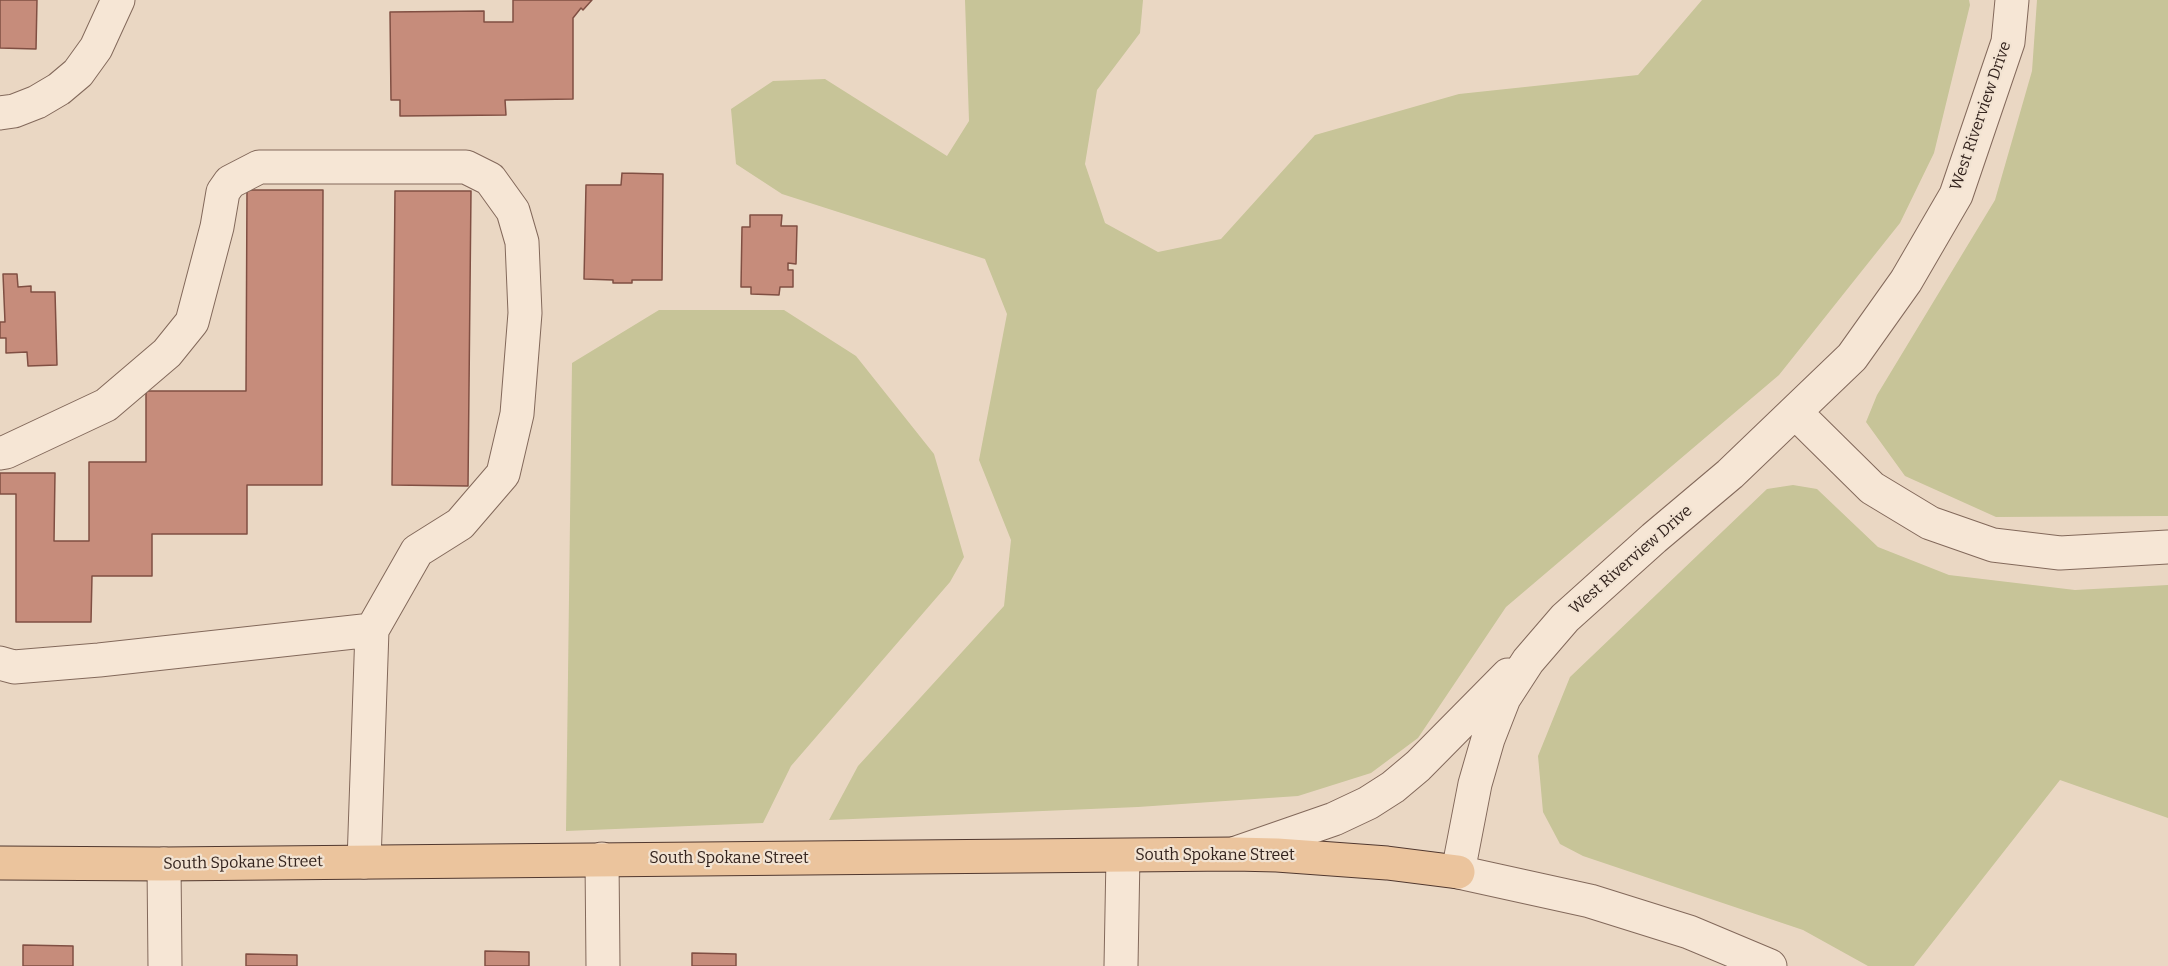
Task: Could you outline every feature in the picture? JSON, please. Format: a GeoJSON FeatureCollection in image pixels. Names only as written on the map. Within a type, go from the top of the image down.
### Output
{"type":"FeatureCollection","features":[{"type":"Feature","properties":{"kind":"main road","name":"South Spokane Street"},"geometry":{"type":"LineString","coordinates":[[0,863],[164,864],[1234,854],[1387,863],[1458,872]]}},
{"type":"Feature","properties":{"kind":"street"},"geometry":{"type":"LineString","coordinates":[[0,113],[14,111],[37,102],[59,89],[78,73],[96,48],[118,0]]}},
{"type":"Feature","properties":{"kind":"street","name":"West Riverview Drive"},"geometry":{"type":"LineString","coordinates":[[1458,872],[1475,784],[1488,739],[1504,698],[1528,661],[1565,618],[1730,474],[1852,357],[1906,281],[1956,195],[2008,42],[2012,0]]}},
{"type":"Feature","properties":{"kind":"street"},"geometry":{"type":"LineString","coordinates":[[0,453],[106,405],[167,353],[192,322],[217,227],[223,192],[230,182],[259,167],[466,167],[490,179],[513,211],[522,242],[525,313],[517,414],[503,474],[460,524],[417,551],[372,630],[364,862]]}},
{"type":"Feature","properties":{"kind":"street"},"geometry":{"type":"LineString","coordinates":[[1796,412],[1872,488],[1930,523],[1993,545],[2060,553],[2168,547]]}},
{"type":"Feature","properties":{"kind":"street"},"geometry":{"type":"LineString","coordinates":[[1234,854],[1334,819],[1368,803],[1394,787],[1418,766],[1565,618]]}},
{"type":"Feature","properties":{"kind":"street"},"geometry":{"type":"LineString","coordinates":[[0,663],[14,667],[99,660],[372,630]]}},
{"type":"Feature","properties":{"kind":"street"},"geometry":{"type":"LineString","coordinates":[[1121,966],[1123,856]]}},
{"type":"Feature","properties":{"kind":"street"},"geometry":{"type":"LineString","coordinates":[[602,859],[603,966]]}},
{"type":"Feature","properties":{"kind":"street"},"geometry":{"type":"LineString","coordinates":[[164,864],[165,966]]}},
{"type":"Feature","properties":{"kind":"street"},"geometry":{"type":"LineString","coordinates":[[1458,872],[1590,901],[1689,933],[1770,966]]}},
{"type":"Feature","properties":{"kind":"shaded area"},"geometry":{"type":"Polygon","coordinates":[[[965,0],[1143,0],[1140,33],[1097,90],[1085,164],[1105,223],[1158,252],[1221,239],[1315,135],[1459,94],[1638,75],[1702,0],[1969,0],[1970,5],[1934,153],[1900,223],[1779,375],[1506,607],[1418,738],[1371,773],[1298,796],[1138,807],[829,820],[858,766],[1004,606],[1011,540],[979,460],[1007,314],[985,259],[782,194],[736,164],[731,109],[773,81],[825,79],[947,156],[969,121],[965,0]]]}},
{"type":"Feature","properties":{"kind":"shaded area"},"geometry":{"type":"Polygon","coordinates":[[[2037,0],[2168,0],[2168,516],[1996,517],[1905,476],[1866,422],[1877,395],[1995,200],[2032,71],[2037,0]]]}},
{"type":"Feature","properties":{"kind":"shaded area"},"geometry":{"type":"Polygon","coordinates":[[[659,310],[784,310],[856,356],[934,454],[964,557],[950,582],[791,766],[763,823],[566,831],[572,363],[659,310]]]}},
{"type":"Feature","properties":{"kind":"shaded area"},"geometry":{"type":"Polygon","coordinates":[[[1793,485],[1817,489],[1878,547],[1949,575],[2075,590],[2168,585],[2168,818],[2060,780],[1914,966],[1868,966],[1803,930],[1583,856],[1560,844],[1543,812],[1538,756],[1570,677],[1767,489],[1793,485]]]}},
{"type":"Feature","properties":{"kind":"building"},"geometry":{"type":"Polygon","coordinates":[[[0,0],[37,0],[36,49],[0,48],[0,0]]]}},
{"type":"Feature","properties":{"kind":"building"},"geometry":{"type":"Polygon","coordinates":[[[513,0],[592,0],[573,18],[573,99],[505,100],[506,115],[400,116],[400,100],[391,100],[390,12],[484,11],[484,22],[513,22],[513,0]]]}},
{"type":"Feature","properties":{"kind":"building"},"geometry":{"type":"Polygon","coordinates":[[[622,173],[663,174],[662,280],[632,280],[632,283],[613,283],[613,280],[584,279],[586,185],[621,185],[622,173]]]}},
{"type":"Feature","properties":{"kind":"building"},"geometry":{"type":"Polygon","coordinates":[[[247,190],[323,190],[322,485],[247,485],[247,534],[152,534],[152,576],[92,576],[91,622],[16,622],[16,494],[0,494],[0,473],[55,473],[54,541],[89,541],[89,462],[146,462],[146,391],[246,391],[247,190]]]}},
{"type":"Feature","properties":{"kind":"building"},"geometry":{"type":"Polygon","coordinates":[[[395,191],[471,191],[468,486],[392,485],[395,191]]]}},
{"type":"Feature","properties":{"kind":"building"},"geometry":{"type":"Polygon","coordinates":[[[750,215],[782,215],[781,226],[797,226],[796,264],[788,263],[788,270],[793,270],[793,287],[780,287],[779,295],[751,294],[751,287],[741,287],[742,227],[750,227],[750,215]]]}},
{"type":"Feature","properties":{"kind":"building"},"geometry":{"type":"Polygon","coordinates":[[[3,274],[17,274],[18,287],[31,286],[31,292],[55,292],[57,365],[28,366],[27,352],[6,353],[6,338],[0,338],[0,322],[5,322],[3,274]]]}},
{"type":"Feature","properties":{"kind":"building"},"geometry":{"type":"Polygon","coordinates":[[[23,945],[73,946],[73,966],[23,966],[23,945]]]}},
{"type":"Feature","properties":{"kind":"building"},"geometry":{"type":"Polygon","coordinates":[[[485,951],[529,952],[529,966],[485,966],[485,951]]]}},
{"type":"Feature","properties":{"kind":"building"},"geometry":{"type":"Polygon","coordinates":[[[692,953],[736,954],[736,966],[692,966],[692,953]]]}},
{"type":"Feature","properties":{"kind":"building"},"geometry":{"type":"Polygon","coordinates":[[[246,954],[297,955],[297,966],[246,966],[246,954]]]}}]}
